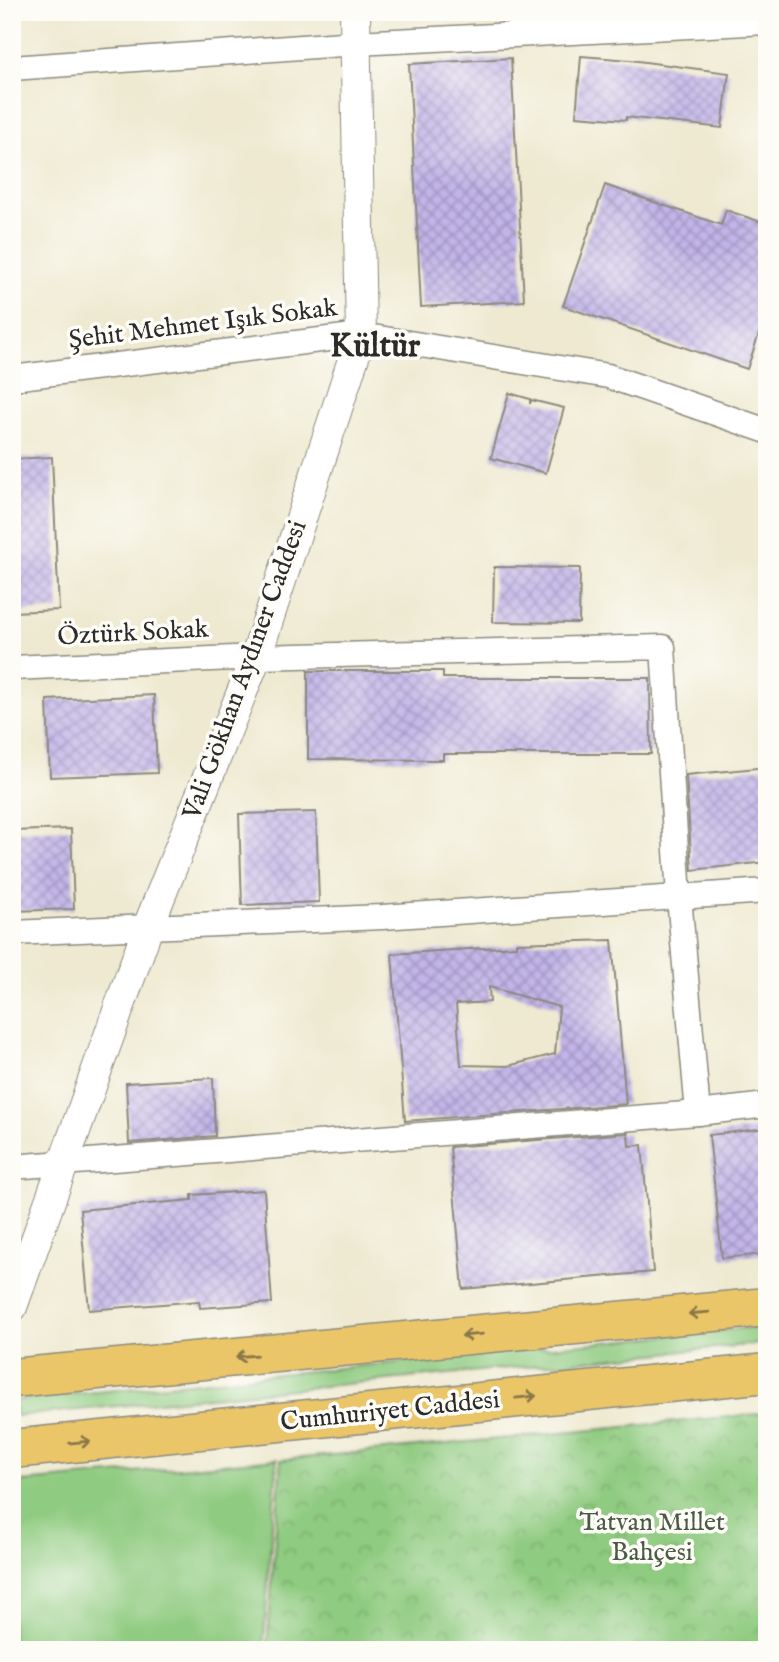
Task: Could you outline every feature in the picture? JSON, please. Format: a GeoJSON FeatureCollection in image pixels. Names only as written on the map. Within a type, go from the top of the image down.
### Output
{"type":"FeatureCollection","features":[{"type":"Feature","properties":{"kind":"highway"},"geometry":{"type":"LineString","coordinates":[[12,1378],[767,1307]]}},
{"type":"Feature","properties":{"kind":"highway","name":"Cumhuriyet Caddesi"},"geometry":{"type":"LineString","coordinates":[[12,1449],[767,1373]]}},
{"type":"Feature","properties":{"kind":"street","name":"Vali Gökhan Aydıner Caddesi"},"geometry":{"type":"LineString","coordinates":[[12,1307],[148,927],[256,657],[360,335],[355,12]]}},
{"type":"Feature","properties":{"kind":"street"},"geometry":{"type":"LineString","coordinates":[[12,68],[356,43],[767,22]]}},
{"type":"Feature","properties":{"kind":"street","name":"Şehit Mehmet Işık Sokak"},"geometry":{"type":"LineString","coordinates":[[12,378],[360,335],[608,376],[767,431]]}},
{"type":"Feature","properties":{"kind":"street","name":"Öztürk Sokak"},"geometry":{"type":"LineString","coordinates":[[12,668],[256,657],[663,647],[679,897]]}},
{"type":"Feature","properties":{"kind":"street"},"geometry":{"type":"LineString","coordinates":[[12,933],[382,917],[767,891]]}},
{"type":"Feature","properties":{"kind":"street"},"geometry":{"type":"LineString","coordinates":[[679,897],[698,1113]]}},
{"type":"Feature","properties":{"kind":"street"},"geometry":{"type":"LineString","coordinates":[[12,1167],[698,1113],[767,1105]]}},
{"type":"Feature","properties":{"kind":"green space"},"geometry":{"type":"Polygon","coordinates":[[[767,1326],[767,1343],[16,1416],[15,1400],[767,1326]]]}},
{"type":"Feature","properties":{"kind":"green space","name":"Tatvan Millet Bahçesi"},"geometry":{"type":"Polygon","coordinates":[[[767,1413],[767,1650],[267,1650],[281,1460],[767,1413]]]}},
{"type":"Feature","properties":{"kind":"green space"},"geometry":{"type":"Polygon","coordinates":[[[277,1459],[263,1650],[12,1650],[12,1483],[277,1459]]]}},
{"type":"Feature","properties":{"kind":"building"},"geometry":{"type":"Polygon","coordinates":[[[581,56],[729,73],[722,128],[626,117],[626,120],[576,116],[581,56]]]}},
{"type":"Feature","properties":{"kind":"building"},"geometry":{"type":"Polygon","coordinates":[[[511,58],[524,301],[421,307],[409,64],[511,58]]]}},
{"type":"Feature","properties":{"kind":"building"},"geometry":{"type":"Polygon","coordinates":[[[605,185],[721,225],[726,210],[767,224],[767,310],[747,369],[563,306],[605,185]]]}},
{"type":"Feature","properties":{"kind":"building"},"geometry":{"type":"Polygon","coordinates":[[[509,393],[530,399],[530,404],[531,400],[564,408],[546,473],[491,458],[509,393]]]}},
{"type":"Feature","properties":{"kind":"building"},"geometry":{"type":"Polygon","coordinates":[[[52,457],[59,610],[12,612],[12,459],[52,457]]]}},
{"type":"Feature","properties":{"kind":"building"},"geometry":{"type":"Polygon","coordinates":[[[494,567],[580,568],[579,623],[493,622],[494,567]]]}},
{"type":"Feature","properties":{"kind":"building"},"geometry":{"type":"Polygon","coordinates":[[[308,671],[443,671],[443,678],[650,678],[651,754],[443,754],[443,760],[308,759],[308,671]]]}},
{"type":"Feature","properties":{"kind":"building"},"geometry":{"type":"Polygon","coordinates":[[[154,695],[157,773],[50,777],[47,700],[154,695]]]}},
{"type":"Feature","properties":{"kind":"building"},"geometry":{"type":"Polygon","coordinates":[[[767,767],[767,862],[692,870],[686,775],[767,767]]]}},
{"type":"Feature","properties":{"kind":"building"},"geometry":{"type":"Polygon","coordinates":[[[316,812],[319,902],[242,905],[239,814],[316,812]]]}},
{"type":"Feature","properties":{"kind":"building"},"geometry":{"type":"Polygon","coordinates":[[[71,829],[74,909],[12,911],[12,831],[71,829]]]}},
{"type":"Feature","properties":{"kind":"building"},"geometry":{"type":"Polygon","coordinates":[[[612,940],[626,1104],[405,1121],[392,954],[516,946],[516,943],[612,940]],[[489,987],[490,1002],[456,1004],[461,1065],[508,1066],[555,1054],[559,1007],[489,987]]]}},
{"type":"Feature","properties":{"kind":"building"},"geometry":{"type":"Polygon","coordinates":[[[213,1078],[215,1136],[129,1143],[126,1083],[213,1078]]]}},
{"type":"Feature","properties":{"kind":"building"},"geometry":{"type":"Polygon","coordinates":[[[767,1128],[767,1254],[722,1258],[709,1135],[767,1128]]]}},
{"type":"Feature","properties":{"kind":"building"},"geometry":{"type":"Polygon","coordinates":[[[628,1133],[629,1146],[642,1145],[653,1272],[463,1289],[450,1147],[628,1133]]]}},
{"type":"Feature","properties":{"kind":"building"},"geometry":{"type":"Polygon","coordinates":[[[264,1190],[272,1303],[200,1308],[199,1301],[89,1310],[80,1210],[192,1200],[192,1195],[264,1190]]]}},
{"type":"Feature","properties":{"kind":"district","name":"Kültür"},"geometry":{"type":"Point","coordinates":[375,347]}}]}
